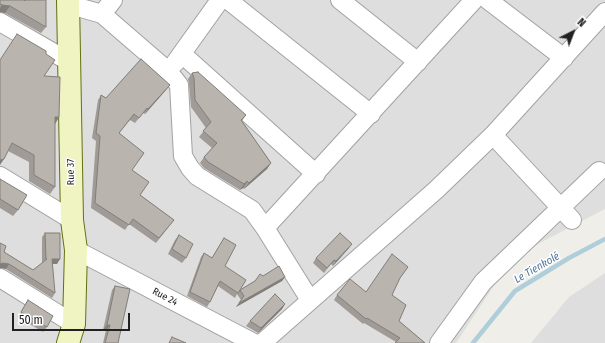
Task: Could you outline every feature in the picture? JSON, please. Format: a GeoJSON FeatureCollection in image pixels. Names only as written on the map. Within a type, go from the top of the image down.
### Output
{"type":"FeatureCollection","features":[{"type":"Feature","properties":{"kind":"main road","name":"Rue 37"},"geometry":{"type":"LineString","coordinates":[[67,2],[72,220],[76,250],[71,334]]}},
{"type":"Feature","properties":{"kind":"street"},"geometry":{"type":"LineString","coordinates":[[102,14],[113,0]]}},
{"type":"Feature","properties":{"kind":"street"},"geometry":{"type":"LineString","coordinates":[[168,71],[182,54],[220,0]]}},
{"type":"Feature","properties":{"kind":"street"},"geometry":{"type":"LineString","coordinates":[[228,0],[371,114]]}},
{"type":"Feature","properties":{"kind":"street"},"geometry":{"type":"LineString","coordinates":[[340,0],[418,62]]}},
{"type":"Feature","properties":{"kind":"street"},"geometry":{"type":"LineString","coordinates":[[265,228],[474,0]]}},
{"type":"Feature","properties":{"kind":"street"},"geometry":{"type":"LineString","coordinates":[[488,0],[564,58]]}},
{"type":"Feature","properties":{"kind":"street"},"geometry":{"type":"LineString","coordinates":[[67,2],[102,14],[168,71],[179,85],[183,156],[190,168],[197,176],[252,210],[310,300]]}},
{"type":"Feature","properties":{"kind":"street"},"geometry":{"type":"LineString","coordinates":[[0,22],[68,61]]}},
{"type":"Feature","properties":{"kind":"street"},"geometry":{"type":"LineString","coordinates":[[262,343],[436,190],[492,135],[564,58],[601,23]]}},
{"type":"Feature","properties":{"kind":"street"},"geometry":{"type":"LineString","coordinates":[[182,54],[316,174]]}},
{"type":"Feature","properties":{"kind":"street"},"geometry":{"type":"LineString","coordinates":[[492,135],[566,214]]}},
{"type":"Feature","properties":{"kind":"street"},"geometry":{"type":"LineString","coordinates":[[439,343],[483,282],[566,214],[599,171]]}},
{"type":"Feature","properties":{"kind":"street"},"geometry":{"type":"LineString","coordinates":[[0,176],[72,220]]}},
{"type":"Feature","properties":{"kind":"street","name":"Rue 24"},"geometry":{"type":"LineString","coordinates":[[76,250],[254,343]]}},
{"type":"Feature","properties":{"kind":"street"},"geometry":{"type":"LineString","coordinates":[[0,278],[71,334]]}},
{"type":"Feature","properties":{"kind":"shaded area"},"geometry":{"type":"Polygon","coordinates":[[[0,0],[605,0],[605,209],[513,257],[456,343],[0,343],[0,0]]]}},
{"type":"Feature","properties":{"kind":"shaded area"},"geometry":{"type":"Polygon","coordinates":[[[605,273],[605,343],[531,343],[569,297],[605,273]]]}},
{"type":"Feature","properties":{"kind":"building"},"geometry":{"type":"Polygon","coordinates":[[[0,0],[46,0],[46,27],[10,6],[0,4],[0,0]]]}},
{"type":"Feature","properties":{"kind":"building"},"geometry":{"type":"Polygon","coordinates":[[[17,34],[46,51],[46,54],[55,60],[44,76],[60,77],[59,117],[55,117],[55,187],[34,175],[34,155],[12,143],[4,159],[0,160],[0,60],[17,34]]]}},
{"type":"Feature","properties":{"kind":"building"},"geometry":{"type":"Polygon","coordinates":[[[141,59],[170,85],[139,118],[134,114],[119,133],[144,153],[132,170],[149,182],[140,195],[174,220],[159,238],[133,219],[129,225],[95,203],[100,136],[96,133],[101,95],[106,98],[141,59]]]}},
{"type":"Feature","properties":{"kind":"building"},"geometry":{"type":"Polygon","coordinates":[[[198,72],[246,115],[241,120],[271,163],[249,183],[247,181],[244,184],[208,162],[204,157],[217,143],[203,131],[211,122],[195,100],[194,78],[192,73],[198,72]]]}},
{"type":"Feature","properties":{"kind":"building"},"geometry":{"type":"Polygon","coordinates":[[[0,179],[27,195],[18,210],[0,199],[0,179]]]}},
{"type":"Feature","properties":{"kind":"building"},"geometry":{"type":"Polygon","coordinates":[[[45,233],[60,233],[60,259],[52,259],[55,293],[9,264],[0,264],[0,243],[6,246],[4,252],[33,270],[47,259],[45,233]]]}},
{"type":"Feature","properties":{"kind":"building"},"geometry":{"type":"Polygon","coordinates":[[[340,233],[352,244],[327,268],[316,258],[340,233]]]}},
{"type":"Feature","properties":{"kind":"building"},"geometry":{"type":"Polygon","coordinates":[[[179,235],[193,244],[186,258],[172,249],[179,235]]]}},
{"type":"Feature","properties":{"kind":"building"},"geometry":{"type":"Polygon","coordinates":[[[224,238],[236,245],[225,266],[246,280],[238,293],[220,281],[210,302],[190,292],[204,253],[212,258],[224,238]]]}},
{"type":"Feature","properties":{"kind":"building"},"geometry":{"type":"Polygon","coordinates":[[[392,254],[408,267],[400,278],[392,295],[406,305],[399,321],[425,343],[395,343],[400,338],[367,318],[366,319],[337,295],[350,279],[366,292],[392,254]]]}},
{"type":"Feature","properties":{"kind":"building"},"geometry":{"type":"Polygon","coordinates":[[[279,266],[285,277],[239,303],[244,296],[240,290],[255,281],[260,274],[263,276],[279,266]]]}},
{"type":"Feature","properties":{"kind":"building"},"geometry":{"type":"Polygon","coordinates":[[[115,286],[130,289],[118,343],[105,343],[110,325],[107,325],[115,286]]]}},
{"type":"Feature","properties":{"kind":"building"},"geometry":{"type":"Polygon","coordinates":[[[275,294],[285,304],[261,328],[250,321],[275,294]]]}},
{"type":"Feature","properties":{"kind":"building"},"geometry":{"type":"Polygon","coordinates":[[[28,300],[53,316],[47,327],[21,312],[28,300]]]}},
{"type":"Feature","properties":{"kind":"building"},"geometry":{"type":"Polygon","coordinates":[[[172,337],[186,343],[169,343],[172,337]]]}},
{"type":"Feature","properties":{"kind":"waterway","name":"Le Tienkolé"},"geometry":{"type":"LineString","coordinates":[[473,343],[515,291],[569,258],[605,239]]}}]}
